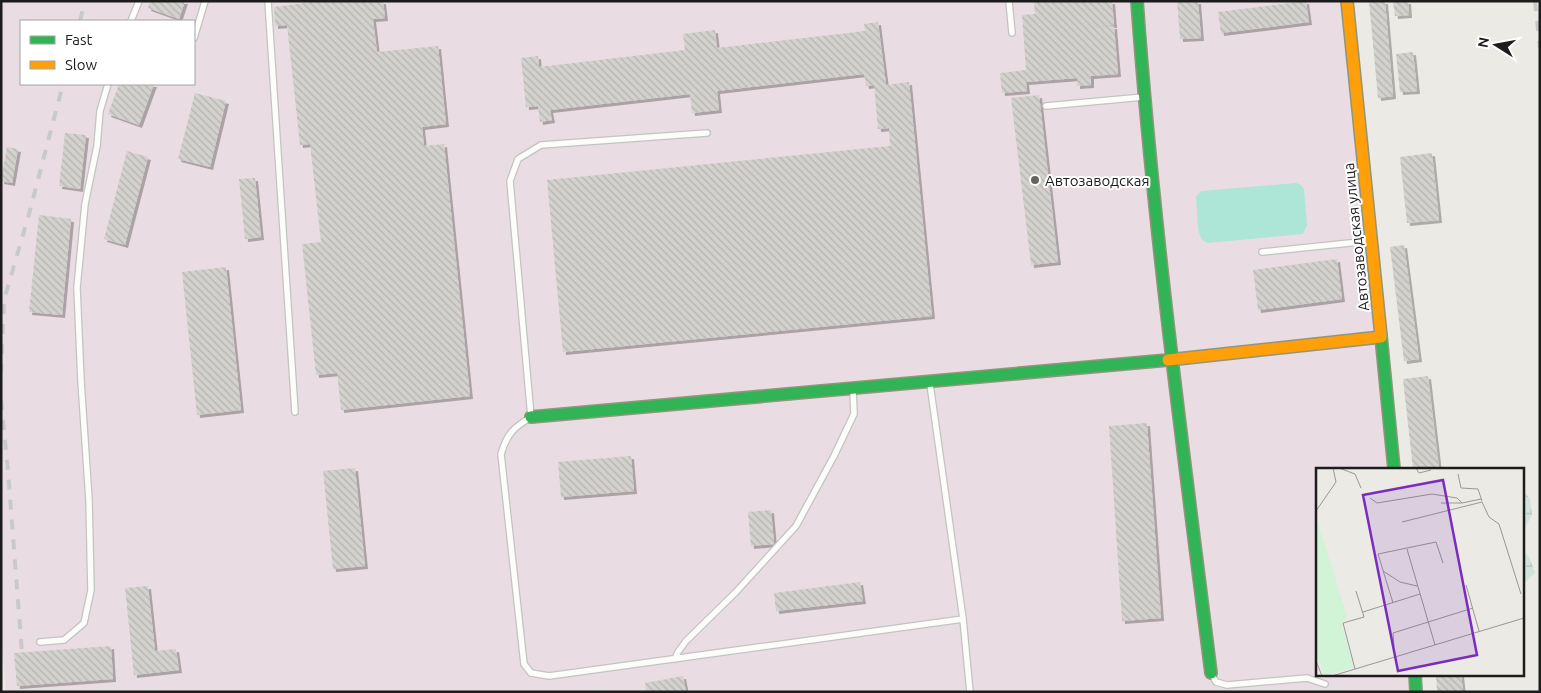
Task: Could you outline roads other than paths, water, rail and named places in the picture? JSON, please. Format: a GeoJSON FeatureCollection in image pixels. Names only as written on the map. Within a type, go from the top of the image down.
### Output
{"type":"FeatureCollection","features":[{"type":"Feature","properties":{"kind":"street"},"geometry":{"type":"LineString","coordinates":[[1137,1],[1143,97],[1172,360],[1211,673]]}},
{"type":"Feature","properties":{"kind":"street","name":"Автозаводская улица"},"geometry":{"type":"LineString","coordinates":[[1347,1],[1394,468]]}},
{"type":"Feature","properties":{"kind":"street"},"geometry":{"type":"LineString","coordinates":[[531,417],[1172,360],[1381,338]]}},
{"type":"Feature","properties":{"kind":"street"},"geometry":{"type":"LineString","coordinates":[[1415,676],[1416,692]]}},
{"type":"Feature","properties":{"kind":"lane"},"geometry":{"type":"LineString","coordinates":[[131,20],[139,1]]}},
{"type":"Feature","properties":{"kind":"lane"},"geometry":{"type":"LineString","coordinates":[[195,35],[205,1]]}},
{"type":"Feature","properties":{"kind":"lane"},"geometry":{"type":"LineString","coordinates":[[268,1],[295,412]]}},
{"type":"Feature","properties":{"kind":"lane"},"geometry":{"type":"LineString","coordinates":[[1010,1],[1012,33]]}},
{"type":"Feature","properties":{"kind":"lane"},"geometry":{"type":"LineString","coordinates":[[40,642],[64,640],[84,623],[91,590],[89,500],[76,288],[85,204],[97,146],[100,111],[108,85]]}},
{"type":"Feature","properties":{"kind":"lane"},"geometry":{"type":"LineString","coordinates":[[1046,106],[1143,97]]}},
{"type":"Feature","properties":{"kind":"lane"},"geometry":{"type":"LineString","coordinates":[[707,133],[541,145],[518,159],[510,181],[531,417],[514,427],[505,440],[501,454],[524,664],[531,673],[549,676],[963,619]]}},
{"type":"Feature","properties":{"kind":"lane"},"geometry":{"type":"LineString","coordinates":[[1262,252],[1371,240]]}},
{"type":"Feature","properties":{"kind":"lane"},"geometry":{"type":"LineString","coordinates":[[929,381],[963,619],[970,692]]}},
{"type":"Feature","properties":{"kind":"lane"},"geometry":{"type":"LineString","coordinates":[[675,659],[686,640],[736,592],[796,526],[834,456],[854,414],[853,388]]}},
{"type":"Feature","properties":{"kind":"lane"},"geometry":{"type":"LineString","coordinates":[[1211,673],[1216,682],[1227,685],[1307,678],[1325,684]]}},
{"type":"Feature","properties":{"kind":"railway"},"geometry":{"type":"LineString","coordinates":[[80,20],[85,1]]}},
{"type":"Feature","properties":{"kind":"railway"},"geometry":{"type":"LineString","coordinates":[[1535,1],[1540,48]]}},
{"type":"Feature","properties":{"kind":"railway"},"geometry":{"type":"LineString","coordinates":[[1,374],[4,300],[63,85]]}},
{"type":"Feature","properties":{"kind":"railway"},"geometry":{"type":"LineString","coordinates":[[1,400],[22,653]]}},
{"type":"Feature","properties":{"kind":"place","name":"Автозаводская"},"geometry":{"type":"Point","coordinates":[1035,180]}}]}
